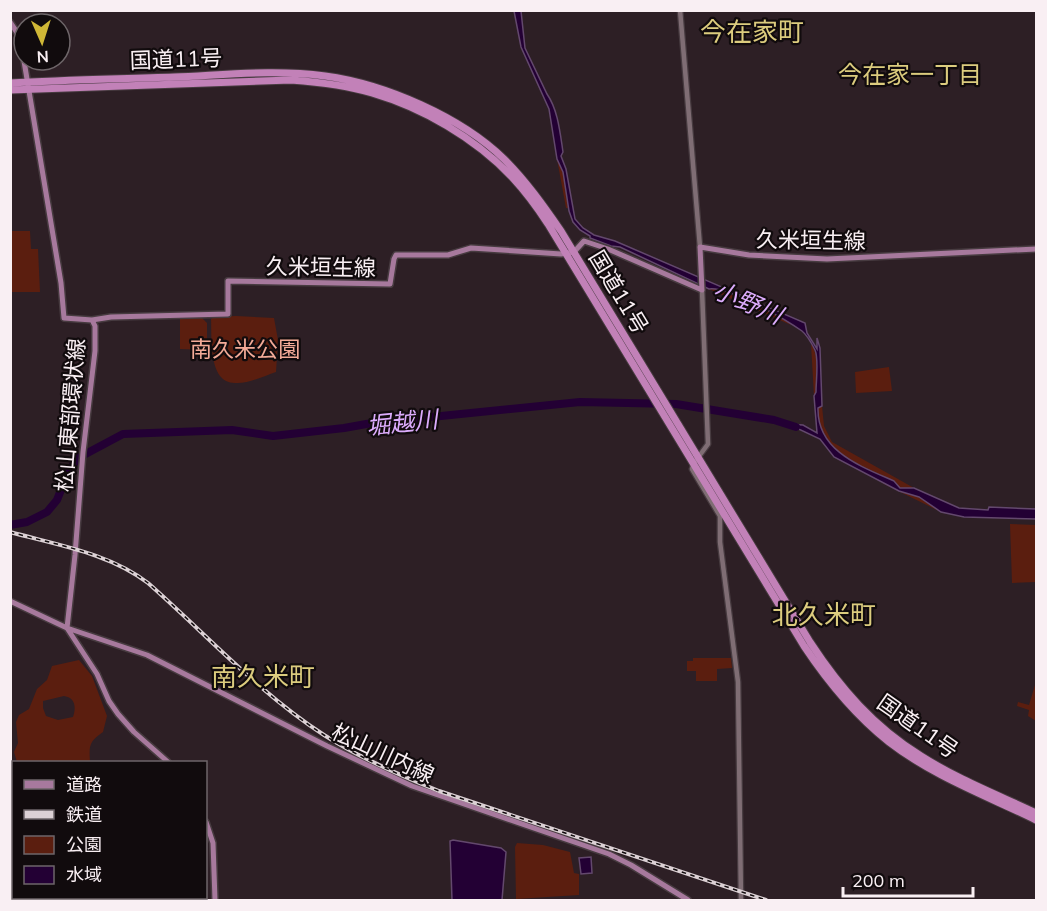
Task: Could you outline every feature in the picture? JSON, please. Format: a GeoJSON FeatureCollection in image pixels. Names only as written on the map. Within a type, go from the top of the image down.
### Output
{"type":"FeatureCollection","features":[{"type":"Feature","properties":{"kind":"highway","name":"国道11号"},"geometry":{"type":"LineString","coordinates":[[10,90],[28,86],[289,73],[324,76],[373,87],[427,108],[490,147],[531,189],[663,404],[804,646],[846,702],[880,735],[917,761],[1036,820]]}},
{"type":"Feature","properties":{"kind":"highway","name":"国道11号"},"geometry":{"type":"LineString","coordinates":[[10,83],[28,86]]}},
{"type":"Feature","properties":{"kind":"highway","name":"国道11号"},"geometry":{"type":"LineString","coordinates":[[696,460],[810,642],[835,679],[859,706],[895,738],[921,756],[1036,813]]}},
{"type":"Feature","properties":{"kind":"main road","name":"松山東部環状線"},"geometry":{"type":"LineString","coordinates":[[10,22],[20,37],[60,276],[64,318],[92,320],[94,326],[95,351],[67,628]]}},
{"type":"Feature","properties":{"kind":"main road","name":"久米垣生線"},"geometry":{"type":"LineString","coordinates":[[92,320],[111,316],[228,314],[228,281],[390,284],[394,259],[399,254],[448,255],[471,248],[571,252],[584,241],[702,289]]}},
{"type":"Feature","properties":{"kind":"main road","name":"久米垣生線"},"geometry":{"type":"LineString","coordinates":[[700,247],[749,255],[827,259],[1036,249]]}},
{"type":"Feature","properties":{"kind":"main road"},"geometry":{"type":"LineString","coordinates":[[700,247],[702,289]]}},
{"type":"Feature","properties":{"kind":"main road"},"geometry":{"type":"LineString","coordinates":[[10,601],[67,628],[97,674],[117,714],[167,761]]}},
{"type":"Feature","properties":{"kind":"main road","name":"松山川内線"},"geometry":{"type":"LineString","coordinates":[[67,628],[147,655],[327,746],[412,786],[609,854],[687,900]]}},
{"type":"Feature","properties":{"kind":"main road"},"geometry":{"type":"LineString","coordinates":[[207,825],[213,843],[215,900]]}},
{"type":"Feature","properties":{"kind":"street"},"geometry":{"type":"LineString","coordinates":[[680,10],[700,247]]}},
{"type":"Feature","properties":{"kind":"street"},"geometry":{"type":"LineString","coordinates":[[702,289],[708,444],[696,460],[693,472],[720,519],[720,542],[738,682],[741,900]]}},
{"type":"Feature","properties":{"kind":"green space"},"geometry":{"type":"Polygon","coordinates":[[[557,159],[563,172],[568,208],[566,208],[557,159]]]}},
{"type":"Feature","properties":{"kind":"green space"},"geometry":{"type":"Polygon","coordinates":[[[11,231],[30,231],[31,249],[38,249],[40,292],[11,292],[11,231]]]}},
{"type":"Feature","properties":{"kind":"green space"},"geometry":{"type":"Polygon","coordinates":[[[715,288],[779,315],[791,325],[709,289],[715,288]]]}},
{"type":"Feature","properties":{"kind":"green space","name":"南久米公園"},"geometry":{"type":"Polygon","coordinates":[[[236,316],[274,318],[278,340],[276,372],[240,383],[226,381],[220,376],[213,358],[211,319],[236,316]]]}},
{"type":"Feature","properties":{"kind":"green space"},"geometry":{"type":"Polygon","coordinates":[[[202,318],[207,323],[207,350],[180,349],[180,319],[202,318]]]}},
{"type":"Feature","properties":{"kind":"green space"},"geometry":{"type":"Polygon","coordinates":[[[811,344],[817,361],[814,396],[811,344]]]}},
{"type":"Feature","properties":{"kind":"green space"},"geometry":{"type":"Polygon","coordinates":[[[889,367],[892,391],[856,393],[855,372],[889,367]]]}},
{"type":"Feature","properties":{"kind":"green space"},"geometry":{"type":"Polygon","coordinates":[[[822,406],[824,426],[832,442],[914,488],[900,488],[893,481],[843,455],[825,435],[820,423],[818,408],[822,406]]]}},
{"type":"Feature","properties":{"kind":"green space"},"geometry":{"type":"Polygon","coordinates":[[[882,483],[921,499],[941,512],[882,483]]]}},
{"type":"Feature","properties":{"kind":"green space"},"geometry":{"type":"Polygon","coordinates":[[[1010,524],[1036,525],[1036,582],[1012,583],[1010,524]]]}},
{"type":"Feature","properties":{"kind":"green space"},"geometry":{"type":"Polygon","coordinates":[[[693,658],[731,658],[732,668],[717,669],[717,681],[696,681],[696,671],[687,671],[687,661],[693,661],[693,658]]]}},
{"type":"Feature","properties":{"kind":"green space"},"geometry":{"type":"Polygon","coordinates":[[[79,660],[92,676],[107,716],[103,732],[91,744],[90,761],[17,761],[14,752],[18,743],[16,722],[19,715],[29,709],[37,689],[47,680],[52,666],[79,660]],[[64,696],[43,701],[46,716],[58,720],[73,717],[75,710],[71,699],[64,696]]]}},
{"type":"Feature","properties":{"kind":"green space"},"geometry":{"type":"Polygon","coordinates":[[[1035,685],[1036,721],[1028,716],[1029,710],[1017,706],[1018,702],[1029,705],[1035,685]]]}},
{"type":"Feature","properties":{"kind":"green space"},"geometry":{"type":"Polygon","coordinates":[[[517,843],[543,845],[570,852],[574,873],[579,874],[579,895],[516,899],[515,847],[517,843]]]}},
{"type":"Feature","properties":{"kind":"green space"},"geometry":{"type":"Polygon","coordinates":[[[11,863],[12,899],[45,900],[11,900],[11,863]]]}},
{"type":"Feature","properties":{"kind":"water"},"geometry":{"type":"Polygon","coordinates":[[[514,11],[521,11],[525,48],[556,114],[563,152],[561,156],[566,169],[575,219],[583,228],[594,235],[615,241],[805,323],[807,333],[817,349],[817,338],[820,348],[822,406],[818,408],[820,423],[833,446],[855,463],[894,481],[900,488],[914,488],[959,508],[1036,509],[1036,519],[964,517],[941,512],[919,497],[899,491],[834,457],[820,439],[788,424],[803,425],[817,433],[814,396],[816,392],[816,354],[802,331],[742,298],[718,289],[709,289],[620,247],[590,238],[580,230],[573,222],[569,211],[549,109],[521,47],[514,11]]]}},
{"type":"Feature","properties":{"kind":"water"},"geometry":{"type":"Polygon","coordinates":[[[450,841],[501,848],[506,852],[502,900],[452,900],[450,841]]]}},
{"type":"Feature","properties":{"kind":"water"},"geometry":{"type":"Polygon","coordinates":[[[591,857],[592,873],[581,874],[579,858],[591,857]]]}},
{"type":"Feature","properties":{"kind":"waterway","name":"堀越川"},"geometry":{"type":"LineString","coordinates":[[10,525],[27,522],[47,512],[57,500],[68,472],[78,458],[123,434],[232,430],[273,436],[372,423],[580,402],[676,404],[774,420],[796,427]]}},
{"type":"Feature","properties":{"kind":"railway"},"geometry":{"type":"LineString","coordinates":[[10,532],[82,551],[117,564],[133,573],[148,583],[233,662],[300,719],[380,766],[439,791],[766,900]]}},
{"type":"Feature","properties":{"kind":"district","name":"今在家町"},"geometry":{"type":"Point","coordinates":[752,31]}},
{"type":"Feature","properties":{"kind":"district","name":"今在家一丁目"},"geometry":{"type":"Point","coordinates":[910,74]}},
{"type":"Feature","properties":{"kind":"district","name":"北久米町"},"geometry":{"type":"Point","coordinates":[824,614]}},
{"type":"Feature","properties":{"kind":"district","name":"南久米町"},"geometry":{"type":"Point","coordinates":[263,676]}},
{"type":"Feature","properties":{"kind":"water label","name":"小野川"},"geometry":{"type":"Point","coordinates":[748,302]}}]}
